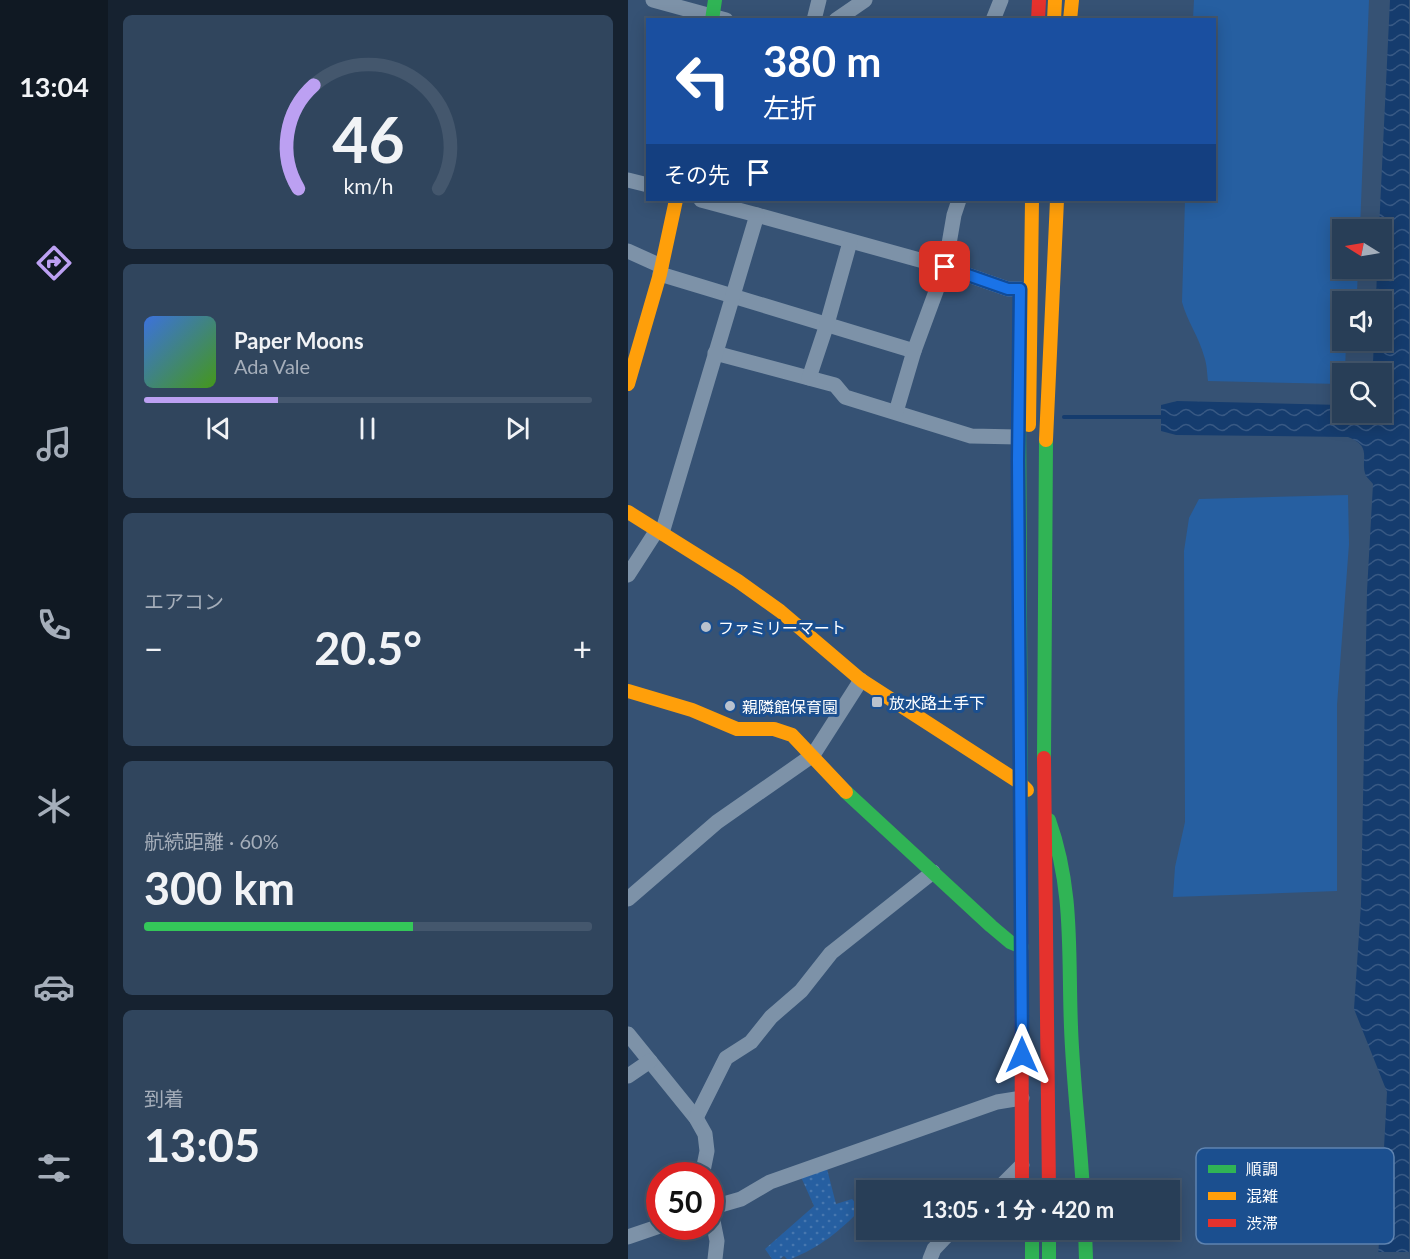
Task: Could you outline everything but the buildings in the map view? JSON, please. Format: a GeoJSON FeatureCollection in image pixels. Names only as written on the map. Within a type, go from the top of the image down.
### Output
{"type":"FeatureCollection","features":[{"type":"Feature","properties":{"kind":"main road"},"geometry":{"type":"LineString","coordinates":[[1026,0],[1026,18]]}},
{"type":"Feature","properties":{"kind":"main road"},"geometry":{"type":"LineString","coordinates":[[1038,18],[1039,0]]}},
{"type":"Feature","properties":{"kind":"main road"},"geometry":{"type":"LineString","coordinates":[[1054,18],[1055,0]]}},
{"type":"Feature","properties":{"kind":"main road"},"geometry":{"type":"LineString","coordinates":[[1070,18],[1071,0]]}},
{"type":"Feature","properties":{"kind":"main road"},"geometry":{"type":"LineString","coordinates":[[628,384],[661,270],[676,201]]}},
{"type":"Feature","properties":{"kind":"main road"},"geometry":{"type":"LineString","coordinates":[[1021,201],[1018,437],[1022,1180]]}},
{"type":"Feature","properties":{"kind":"main road"},"geometry":{"type":"LineString","coordinates":[[1032,201],[1028,725],[1032,1180]]}},
{"type":"Feature","properties":{"kind":"main road"},"geometry":{"type":"LineString","coordinates":[[1040,1180],[1037,801],[1039,437],[1047,201]]}},
{"type":"Feature","properties":{"kind":"main road"},"geometry":{"type":"LineString","coordinates":[[1049,1180],[1045,726],[1046,438],[1057,201]]}},
{"type":"Feature","properties":{"kind":"main road"},"geometry":{"type":"LineString","coordinates":[[628,512],[780,611],[861,680],[1019,782],[1037,801],[1047,816],[1057,839],[1067,883],[1071,1031],[1081,1132],[1083,1180]]}},
{"type":"Feature","properties":{"kind":"main road"},"geometry":{"type":"LineString","coordinates":[[628,691],[692,711],[737,729],[774,729],[792,735],[847,793],[1009,942],[1022,947]]}},
{"type":"Feature","properties":{"kind":"main road"},"geometry":{"type":"LineString","coordinates":[[1021,1259],[1022,1240]]}},
{"type":"Feature","properties":{"kind":"main road"},"geometry":{"type":"LineString","coordinates":[[1034,1240],[1038,1259]]}},
{"type":"Feature","properties":{"kind":"main road"},"geometry":{"type":"LineString","coordinates":[[1038,1259],[1039,1240]]}},
{"type":"Feature","properties":{"kind":"main road"},"geometry":{"type":"LineString","coordinates":[[1038,1259],[1045,1240]]}},
{"type":"Feature","properties":{"kind":"main road"},"geometry":{"type":"LineString","coordinates":[[1085,1240],[1086,1259]]}},
{"type":"Feature","properties":{"kind":"street"},"geometry":{"type":"LineString","coordinates":[[653,0],[716,14]]}},
{"type":"Feature","properties":{"kind":"street"},"geometry":{"type":"LineString","coordinates":[[814,18],[819,0]]}},
{"type":"Feature","properties":{"kind":"street"},"geometry":{"type":"LineString","coordinates":[[839,18],[865,0]]}},
{"type":"Feature","properties":{"kind":"street"},"geometry":{"type":"LineString","coordinates":[[994,18],[1001,0]]}},
{"type":"Feature","properties":{"kind":"street"},"geometry":{"type":"LineString","coordinates":[[628,180],[646,184]]}},
{"type":"Feature","properties":{"kind":"street"},"geometry":{"type":"LineString","coordinates":[[705,201],[945,267],[1008,289],[1020,289]]}},
{"type":"Feature","properties":{"kind":"street"},"geometry":{"type":"LineString","coordinates":[[896,412],[914,351],[945,267],[959,201]]}},
{"type":"Feature","properties":{"kind":"street"},"geometry":{"type":"LineString","coordinates":[[628,575],[659,531],[757,215]]}},
{"type":"Feature","properties":{"kind":"street"},"geometry":{"type":"LineString","coordinates":[[809,378],[850,242]]}},
{"type":"Feature","properties":{"kind":"street"},"geometry":{"type":"LineString","coordinates":[[628,251],[661,270],[732,297],[914,351]]}},
{"type":"Feature","properties":{"kind":"street"},"geometry":{"type":"LineString","coordinates":[[715,353],[835,385],[845,397],[971,436],[1018,437]]}},
{"type":"Feature","properties":{"kind":"street"},"geometry":{"type":"LineString","coordinates":[[628,899],[717,822],[812,755],[861,680]]}},
{"type":"Feature","properties":{"kind":"street"},"geometry":{"type":"LineString","coordinates":[[696,1118],[726,1058],[751,1042],[771,1017],[801,991],[831,952],[933,872]]}},
{"type":"Feature","properties":{"kind":"street"},"geometry":{"type":"LineString","coordinates":[[628,1034],[696,1118],[705,1134],[707,1150],[705,1162]]}},
{"type":"Feature","properties":{"kind":"street"},"geometry":{"type":"LineString","coordinates":[[628,1076],[650,1061]]}},
{"type":"Feature","properties":{"kind":"street"},"geometry":{"type":"LineString","coordinates":[[724,1204],[741,1199],[770,1182],[997,1102],[1022,1098]]}},
{"type":"Feature","properties":{"kind":"street"},"geometry":{"type":"LineString","coordinates":[[1007,1180],[1022,1165]]}},
{"type":"Feature","properties":{"kind":"street"},"geometry":{"type":"LineString","coordinates":[[628,1237],[646,1231]]}},
{"type":"Feature","properties":{"kind":"street"},"geometry":{"type":"LineString","coordinates":[[715,1259],[717,1240]]}},
{"type":"Feature","properties":{"kind":"street"},"geometry":{"type":"LineString","coordinates":[[930,1259],[934,1249],[943,1240]]}},
{"type":"Feature","properties":{"kind":"shaded area"},"geometry":{"type":"Polygon","coordinates":[[[1194,0],[1369,0],[1360,219],[1332,219],[1332,279],[1358,279],[1357,291],[1332,291],[1332,351],[1346,351],[1345,363],[1332,363],[1332,384],[1208,381],[1202,349],[1182,302],[1185,201],[1216,201],[1216,18],[1193,18],[1194,0]]]}},
{"type":"Feature","properties":{"kind":"shaded area"},"geometry":{"type":"Polygon","coordinates":[[[1348,495],[1349,544],[1337,705],[1337,891],[1173,897],[1175,867],[1185,822],[1184,551],[1189,518],[1199,499],[1348,495]]]}},
{"type":"Feature","properties":{"kind":"shaded area"},"geometry":{"type":"Polygon","coordinates":[[[827,1169],[836,1204],[852,1199],[856,1203],[856,1214],[837,1232],[811,1249],[791,1259],[784,1256],[780,1259],[772,1259],[765,1249],[814,1206],[801,1177],[827,1169]]]}},
{"type":"Feature","properties":{"kind":"water"},"geometry":{"type":"Polygon","coordinates":[[[1390,0],[1409,0],[1409,1259],[1378,1259],[1379,1244],[1394,1244],[1394,1148],[1384,1148],[1387,1092],[1354,1009],[1361,904],[1367,591],[1373,484],[1364,470],[1363,450],[1361,445],[1348,437],[1176,435],[1161,431],[1161,405],[1177,401],[1332,405],[1332,423],[1392,423],[1392,363],[1372,363],[1374,351],[1392,351],[1392,291],[1376,291],[1377,279],[1392,279],[1392,219],[1379,219],[1390,0]]]}},
{"type":"Feature","properties":{"kind":"pier"},"geometry":{"type":"Polygon","coordinates":[[[1376,1252],[1409,1252],[1409,1259],[1375,1259],[1376,1252]]]}},
{"type":"Feature","properties":{"kind":"waterway"},"geometry":{"type":"LineString","coordinates":[[1064,417],[1165,417]]}},
{"type":"Feature","properties":{"kind":"traffic: fast"},"geometry":{"type":"LineString","coordinates":[[712,18],[715,0]]}},
{"type":"Feature","properties":{"kind":"traffic: fast"},"geometry":{"type":"LineString","coordinates":[[1019,404],[1021,819]]}},
{"type":"Feature","properties":{"kind":"traffic: fast"},"geometry":{"type":"LineString","coordinates":[[1044,758],[1046,440]]}},
{"type":"Feature","properties":{"kind":"traffic: fast"},"geometry":{"type":"LineString","coordinates":[[846,792],[991,926],[1010,942],[1022,947]]}},
{"type":"Feature","properties":{"kind":"traffic: fast"},"geometry":{"type":"LineString","coordinates":[[1049,820],[1063,872],[1066,897],[1072,1048],[1082,1180]]}},
{"type":"Feature","properties":{"kind":"traffic: fast"},"geometry":{"type":"LineString","coordinates":[[1032,1240],[1032,1259]]}},
{"type":"Feature","properties":{"kind":"traffic: fast"},"geometry":{"type":"LineString","coordinates":[[1049,1240],[1049,1259]]}},
{"type":"Feature","properties":{"kind":"traffic: fast"},"geometry":{"type":"LineString","coordinates":[[1085,1240],[1086,1259]]}},
{"type":"Feature","properties":{"kind":"traffic: slow"},"geometry":{"type":"LineString","coordinates":[[1054,18],[1055,0]]}},
{"type":"Feature","properties":{"kind":"traffic: slow"},"geometry":{"type":"LineString","coordinates":[[1070,18],[1072,0]]}},
{"type":"Feature","properties":{"kind":"traffic: slow"},"geometry":{"type":"LineString","coordinates":[[628,384],[660,274],[676,201]]}},
{"type":"Feature","properties":{"kind":"traffic: slow"},"geometry":{"type":"LineString","coordinates":[[1029,425],[1032,201]]}},
{"type":"Feature","properties":{"kind":"traffic: slow"},"geometry":{"type":"LineString","coordinates":[[1046,440],[1057,201]]}},
{"type":"Feature","properties":{"kind":"traffic: slow"},"geometry":{"type":"LineString","coordinates":[[628,512],[738,581],[780,611],[861,680],[1019,782],[1027,790]]}},
{"type":"Feature","properties":{"kind":"traffic: slow"},"geometry":{"type":"LineString","coordinates":[[628,691],[692,710],[737,729],[774,729],[792,735],[846,792]]}},
{"type":"Feature","properties":{"kind":"traffic: jam"},"geometry":{"type":"LineString","coordinates":[[1038,18],[1039,0]]}},
{"type":"Feature","properties":{"kind":"traffic: jam"},"geometry":{"type":"LineString","coordinates":[[1044,758],[1049,1180]]}},
{"type":"Feature","properties":{"kind":"traffic: jam"},"geometry":{"type":"LineString","coordinates":[[1021,819],[1022,1180]]}},
{"type":"Feature","properties":{"kind":"place","name":"ファミリーマート"},"geometry":{"type":"Point","coordinates":[706,627]}},
{"type":"Feature","properties":{"kind":"place","name":"放水路土手下"},"geometry":{"type":"Point","coordinates":[877,702]}},
{"type":"Feature","properties":{"kind":"place","name":"親隣館保育園"},"geometry":{"type":"Point","coordinates":[730,706]}},
{"type":"Feature","properties":{"kind":"route"},"geometry":{"type":"LineString","coordinates":[[945,267],[1008,289],[1020,289],[1018,460],[1022,1055]]}}]}
